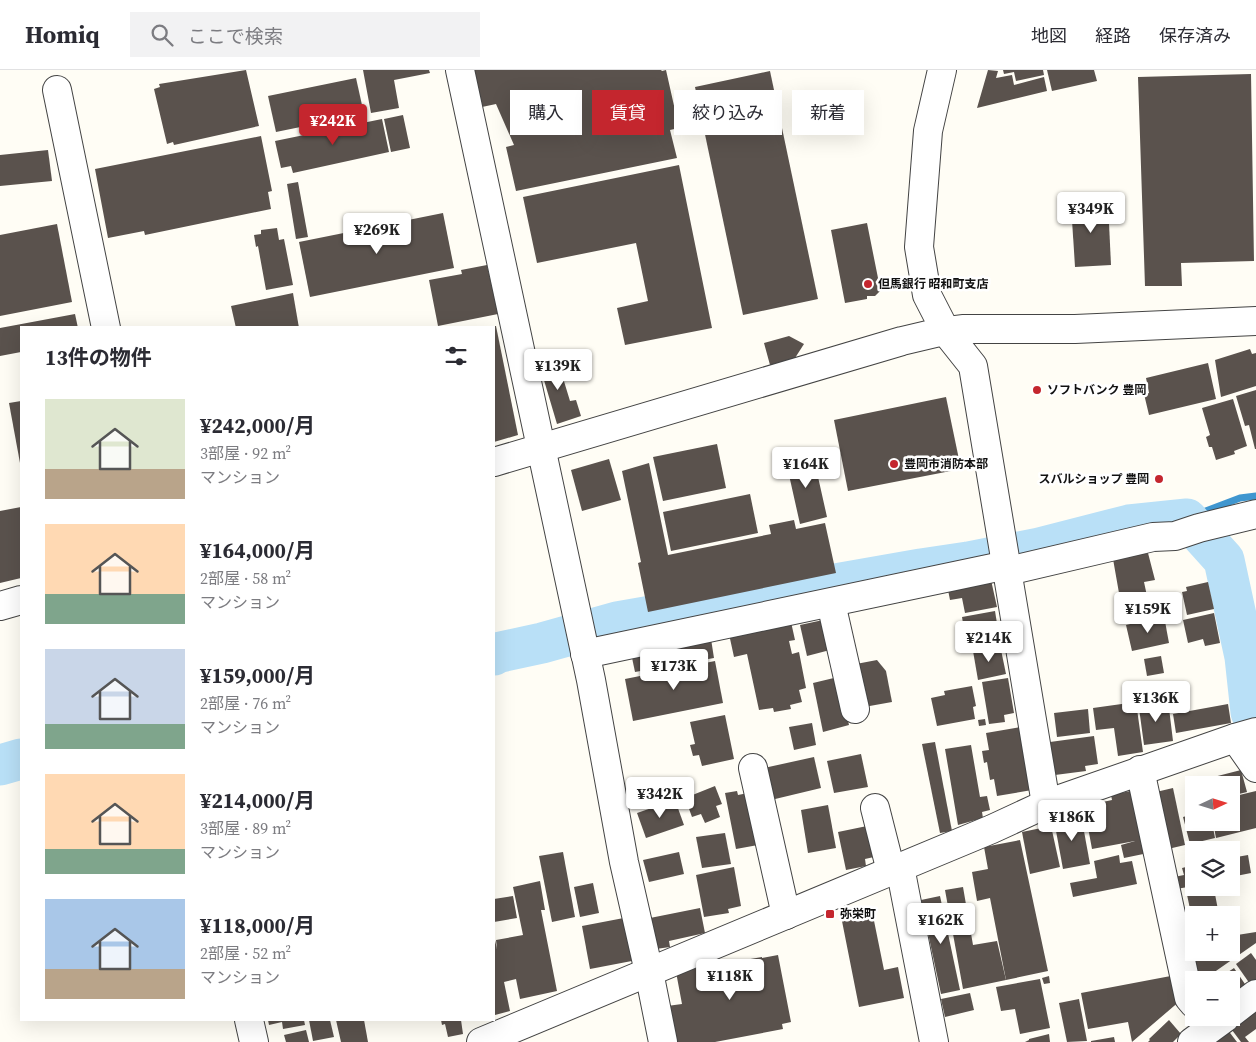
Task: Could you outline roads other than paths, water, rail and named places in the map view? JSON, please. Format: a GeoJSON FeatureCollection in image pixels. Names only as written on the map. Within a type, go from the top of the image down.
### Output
{"type":"FeatureCollection","features":[{"type":"Feature","properties":{"kind":"street"},"geometry":{"type":"LineString","coordinates":[[460,70],[585,654],[624,862],[663,1042]]}},
{"type":"Feature","properties":{"kind":"street"},"geometry":{"type":"LineString","coordinates":[[942,70],[928,131],[919,247],[927,295],[946,332],[973,366],[1046,804]]}},
{"type":"Feature","properties":{"kind":"street"},"geometry":{"type":"LineString","coordinates":[[57,90],[106,326]]}},
{"type":"Feature","properties":{"kind":"street"},"geometry":{"type":"LineString","coordinates":[[495,462],[541,450],[902,341],[946,332],[964,329],[1075,329],[1256,322]]}},
{"type":"Feature","properties":{"kind":"street"},"geometry":{"type":"LineString","coordinates":[[585,654],[1154,537],[1176,536],[1192,530],[1256,514]]}},
{"type":"Feature","properties":{"kind":"street"},"geometry":{"type":"LineString","coordinates":[[0,606],[20,600]]}},
{"type":"Feature","properties":{"kind":"street"},"geometry":{"type":"LineString","coordinates":[[831,603],[855,709]]}},
{"type":"Feature","properties":{"kind":"street"},"geometry":{"type":"LineString","coordinates":[[481,1042],[992,829],[1046,804],[1140,770],[1246,735],[1256,768]]}},
{"type":"Feature","properties":{"kind":"street"},"geometry":{"type":"LineString","coordinates":[[753,768],[786,915]]}},
{"type":"Feature","properties":{"kind":"street"},"geometry":{"type":"LineString","coordinates":[[1140,770],[1185,979]]}},
{"type":"Feature","properties":{"kind":"street"},"geometry":{"type":"LineString","coordinates":[[875,808],[895,869],[934,1042]]}},
{"type":"Feature","properties":{"kind":"street"},"geometry":{"type":"LineString","coordinates":[[1240,1005],[1256,994]]}},
{"type":"Feature","properties":{"kind":"street"},"geometry":{"type":"LineString","coordinates":[[249,1021],[254,1042]]}},
{"type":"Feature","properties":{"kind":"waterway"},"geometry":{"type":"LineString","coordinates":[[1190,517],[1240,498],[1256,496]]}},
{"type":"Feature","properties":{"kind":"waterway"},"geometry":{"type":"LineString","coordinates":[[495,654],[617,622],[968,562],[1039,548],[1129,525],[1187,519],[1224,560],[1245,657],[1251,712],[1256,724]]}},
{"type":"Feature","properties":{"kind":"waterway"},"geometry":{"type":"LineString","coordinates":[[0,765],[20,759]]}},
{"type":"Feature","properties":{"kind":"place","name":"但馬銀行 昭和町支店"},"geometry":{"type":"Point","coordinates":[868,284]}},
{"type":"Feature","properties":{"kind":"place","name":"ソフトバンク 豊岡"},"geometry":{"type":"Point","coordinates":[1037,390]}},
{"type":"Feature","properties":{"kind":"place","name":"豊岡市消防本部"},"geometry":{"type":"Point","coordinates":[894,464]}},
{"type":"Feature","properties":{"kind":"place","name":"スバルショップ 豊岡"},"geometry":{"type":"Point","coordinates":[1159,479]}},
{"type":"Feature","properties":{"kind":"place","name":"弥栄町"},"geometry":{"type":"Point","coordinates":[830,914]}}]}
